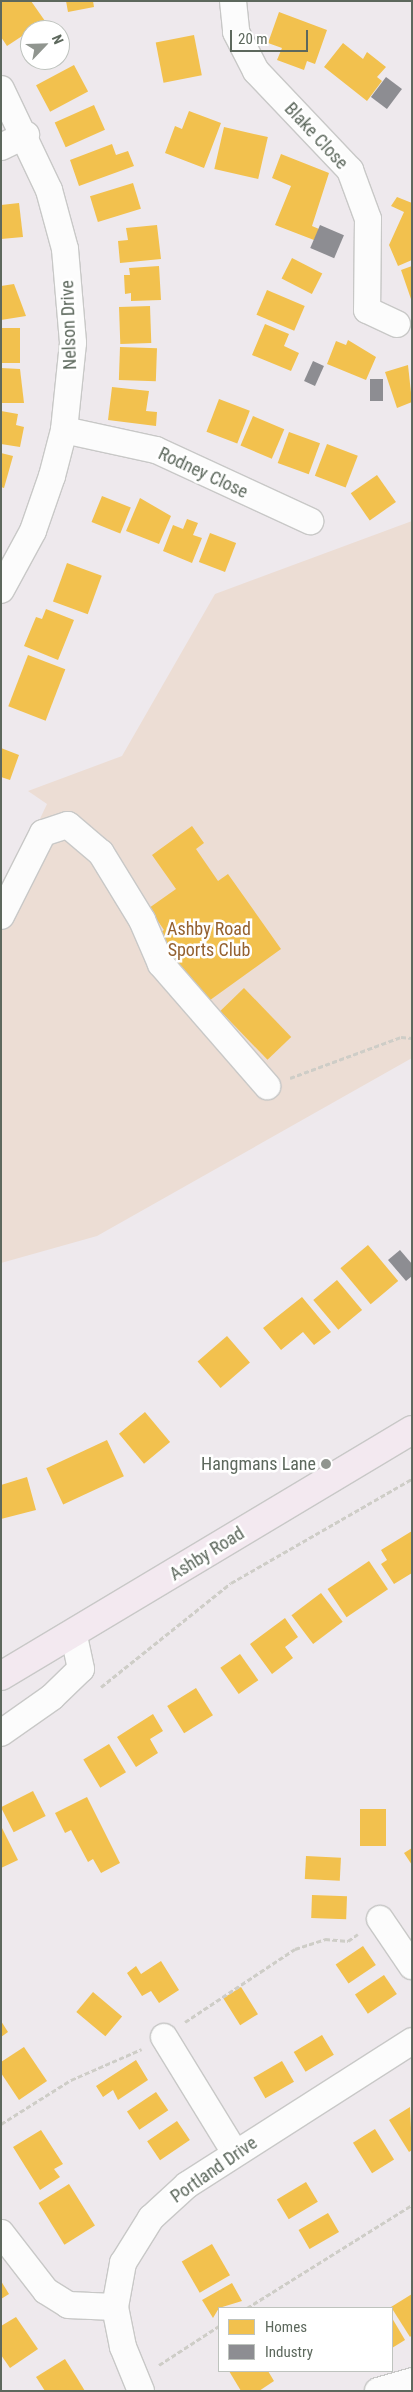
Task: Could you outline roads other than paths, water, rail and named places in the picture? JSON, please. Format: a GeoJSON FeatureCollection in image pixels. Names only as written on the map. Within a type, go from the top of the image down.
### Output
{"type":"FeatureCollection","features":[{"type":"Feature","properties":{"kind":"main road","name":"Ashby Road"},"geometry":{"type":"LineString","coordinates":[[1,1676],[74,1636],[412,1430]]}},
{"type":"Feature","properties":{"kind":"street","name":"Blake Close"},"geometry":{"type":"LineString","coordinates":[[233,1],[236,32],[256,71],[350,170],[368,219],[367,310],[397,324]]}},
{"type":"Feature","properties":{"kind":"street","name":"Nelson Drive"},"geometry":{"type":"LineString","coordinates":[[1,89],[26,135],[58,224],[72,308],[64,430],[32,531],[1,590]]}},
{"type":"Feature","properties":{"kind":"street"},"geometry":{"type":"LineString","coordinates":[[1,147],[26,135]]}},
{"type":"Feature","properties":{"kind":"street","name":"Rodney Close"},"geometry":{"type":"LineString","coordinates":[[64,430],[156,450],[310,521]]}},
{"type":"Feature","properties":{"kind":"street"},"geometry":{"type":"LineString","coordinates":[[1,916],[43,833],[68,826],[101,853],[142,920],[160,964],[267,1086]]}},
{"type":"Feature","properties":{"kind":"street"},"geometry":{"type":"LineString","coordinates":[[1,1733],[52,1697],[81,1669],[74,1636]]}},
{"type":"Feature","properties":{"kind":"street"},"geometry":{"type":"LineString","coordinates":[[380,1919],[412,1966]]}},
{"type":"Feature","properties":{"kind":"street"},"geometry":{"type":"LineString","coordinates":[[164,2037],[235,2153]]}},
{"type":"Feature","properties":{"kind":"street","name":"Portland Drive"},"geometry":{"type":"LineString","coordinates":[[138,2385],[115,2307],[123,2263],[151,2218],[187,2185],[412,2041]]}},
{"type":"Feature","properties":{"kind":"street"},"geometry":{"type":"LineString","coordinates":[[1,2233],[46,2291],[68,2305],[115,2307]]}},
{"type":"Feature","properties":{"kind":"street"},"geometry":{"type":"LineString","coordinates":[[378,2391],[412,2381]]}},
{"type":"Feature","properties":{"kind":"place","name":"Hangmans Lane"},"geometry":{"type":"Point","coordinates":[326,1464]}},
{"type":"Feature","properties":{"kind":"park label","name":"Ashby Road Sports Club"},"geometry":{"type":"Point","coordinates":[209,940]}}]}
